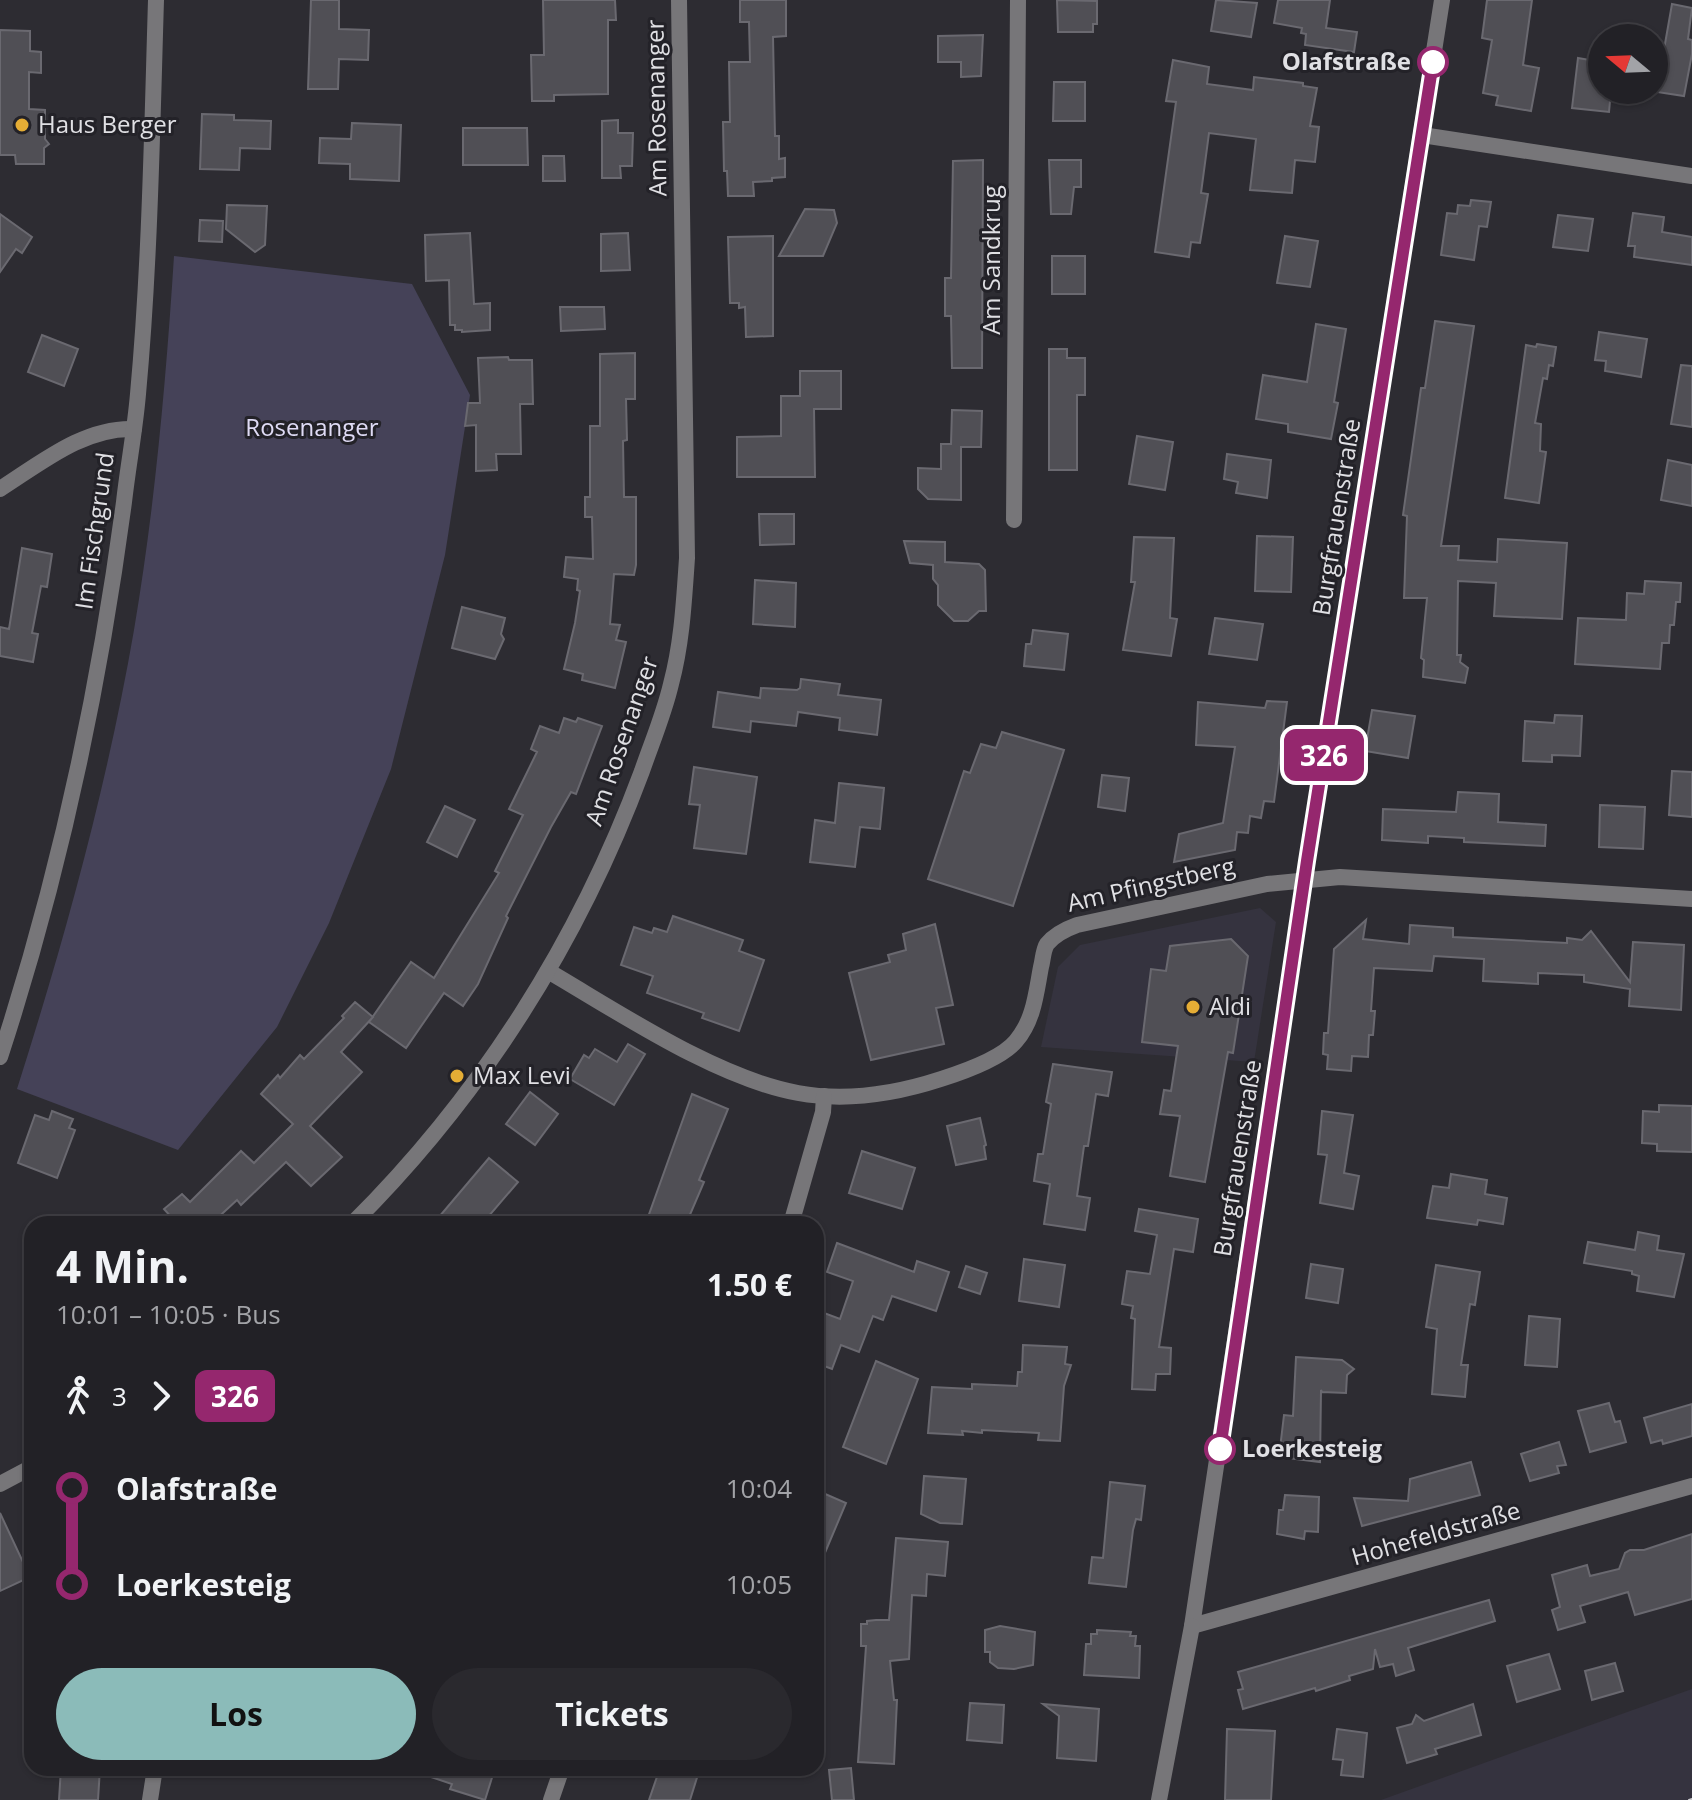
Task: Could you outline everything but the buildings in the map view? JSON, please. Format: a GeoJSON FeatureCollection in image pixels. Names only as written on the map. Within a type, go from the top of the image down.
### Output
{"type":"FeatureCollection","features":[{"type":"Feature","properties":{"kind":"street","name":"Im Fischgrund"},"geometry":{"type":"LineString","coordinates":[[0,1057],[19,998],[81,757],[111,595],[134,429],[148,260],[156,0]]}},
{"type":"Feature","properties":{"kind":"street","name":"Am Rosenanger"},"geometry":{"type":"LineString","coordinates":[[360,1216],[446,1119],[501,1046],[548,971],[571,930],[629,804],[671,685],[682,632],[687,528],[679,0]]}},
{"type":"Feature","properties":{"kind":"street","name":"Am Sandkrug"},"geometry":{"type":"LineString","coordinates":[[1014,520],[1018,0]]}},
{"type":"Feature","properties":{"kind":"street","name":"Burgfrauenstraße"},"geometry":{"type":"LineString","coordinates":[[1159,1800],[1192,1626],[1442,0]]}},
{"type":"Feature","properties":{"kind":"street"},"geometry":{"type":"LineString","coordinates":[[1422,135],[1692,176]]}},
{"type":"Feature","properties":{"kind":"street"},"geometry":{"type":"LineString","coordinates":[[0,489],[75,442],[111,428],[134,429]]}},
{"type":"Feature","properties":{"kind":"street","name":"Am Pfingstberg"},"geometry":{"type":"LineString","coordinates":[[548,971],[634,1022],[726,1070],[795,1093],[824,1096],[904,1091],[964,1072],[1012,1046],[1026,1029],[1046,946],[1062,930],[1143,910],[1267,884],[1340,877],[1692,899]]}},
{"type":"Feature","properties":{"kind":"street"},"geometry":{"type":"LineString","coordinates":[[793,1216],[823,1112],[824,1096]]}},
{"type":"Feature","properties":{"kind":"street"},"geometry":{"type":"LineString","coordinates":[[0,1484],[24,1471]]}},
{"type":"Feature","properties":{"kind":"street","name":"Hohefeldstraße"},"geometry":{"type":"LineString","coordinates":[[1192,1626],[1692,1486]]}},
{"type":"Feature","properties":{"kind":"street"},"geometry":{"type":"LineString","coordinates":[[150,1800],[154,1776]]}},
{"type":"Feature","properties":{"kind":"street"},"geometry":{"type":"LineString","coordinates":[[551,1800],[559,1776]]}},
{"type":"Feature","properties":{"kind":"shaded area"},"geometry":{"type":"Polygon","coordinates":[[[1260,908],[1276,922],[1254,1062],[1041,1047],[1058,967],[1080,945],[1260,908]]]}},
{"type":"Feature","properties":{"kind":"shaded area"},"geometry":{"type":"Polygon","coordinates":[[[1692,1689],[1692,1800],[1381,1800],[1523,1749],[1692,1689]]]}},
{"type":"Feature","properties":{"kind":"green space","name":"Rosenanger"},"geometry":{"type":"Polygon","coordinates":[[[174,256],[412,284],[470,395],[445,555],[391,769],[329,923],[277,1027],[178,1150],[17,1089],[83,861],[111,746],[134,630],[154,490],[174,256]]]}},
{"type":"Feature","properties":{"kind":"bus line","name":"326"},"geometry":{"type":"LineString","coordinates":[[1220,1449],[1307,861],[1433,62]]}},
{"type":"Feature","properties":{"kind":"place","name":"Olafstraße"},"geometry":{"type":"Point","coordinates":[1433,62]}},
{"type":"Feature","properties":{"kind":"place","name":"Haus Berger"},"geometry":{"type":"Point","coordinates":[22,125]}},
{"type":"Feature","properties":{"kind":"place","name":"Aldi"},"geometry":{"type":"Point","coordinates":[1193,1007]}},
{"type":"Feature","properties":{"kind":"place","name":"Max Levi"},"geometry":{"type":"Point","coordinates":[457,1076]}},
{"type":"Feature","properties":{"kind":"place","name":"Loerkesteig"},"geometry":{"type":"Point","coordinates":[1220,1449]}}]}
